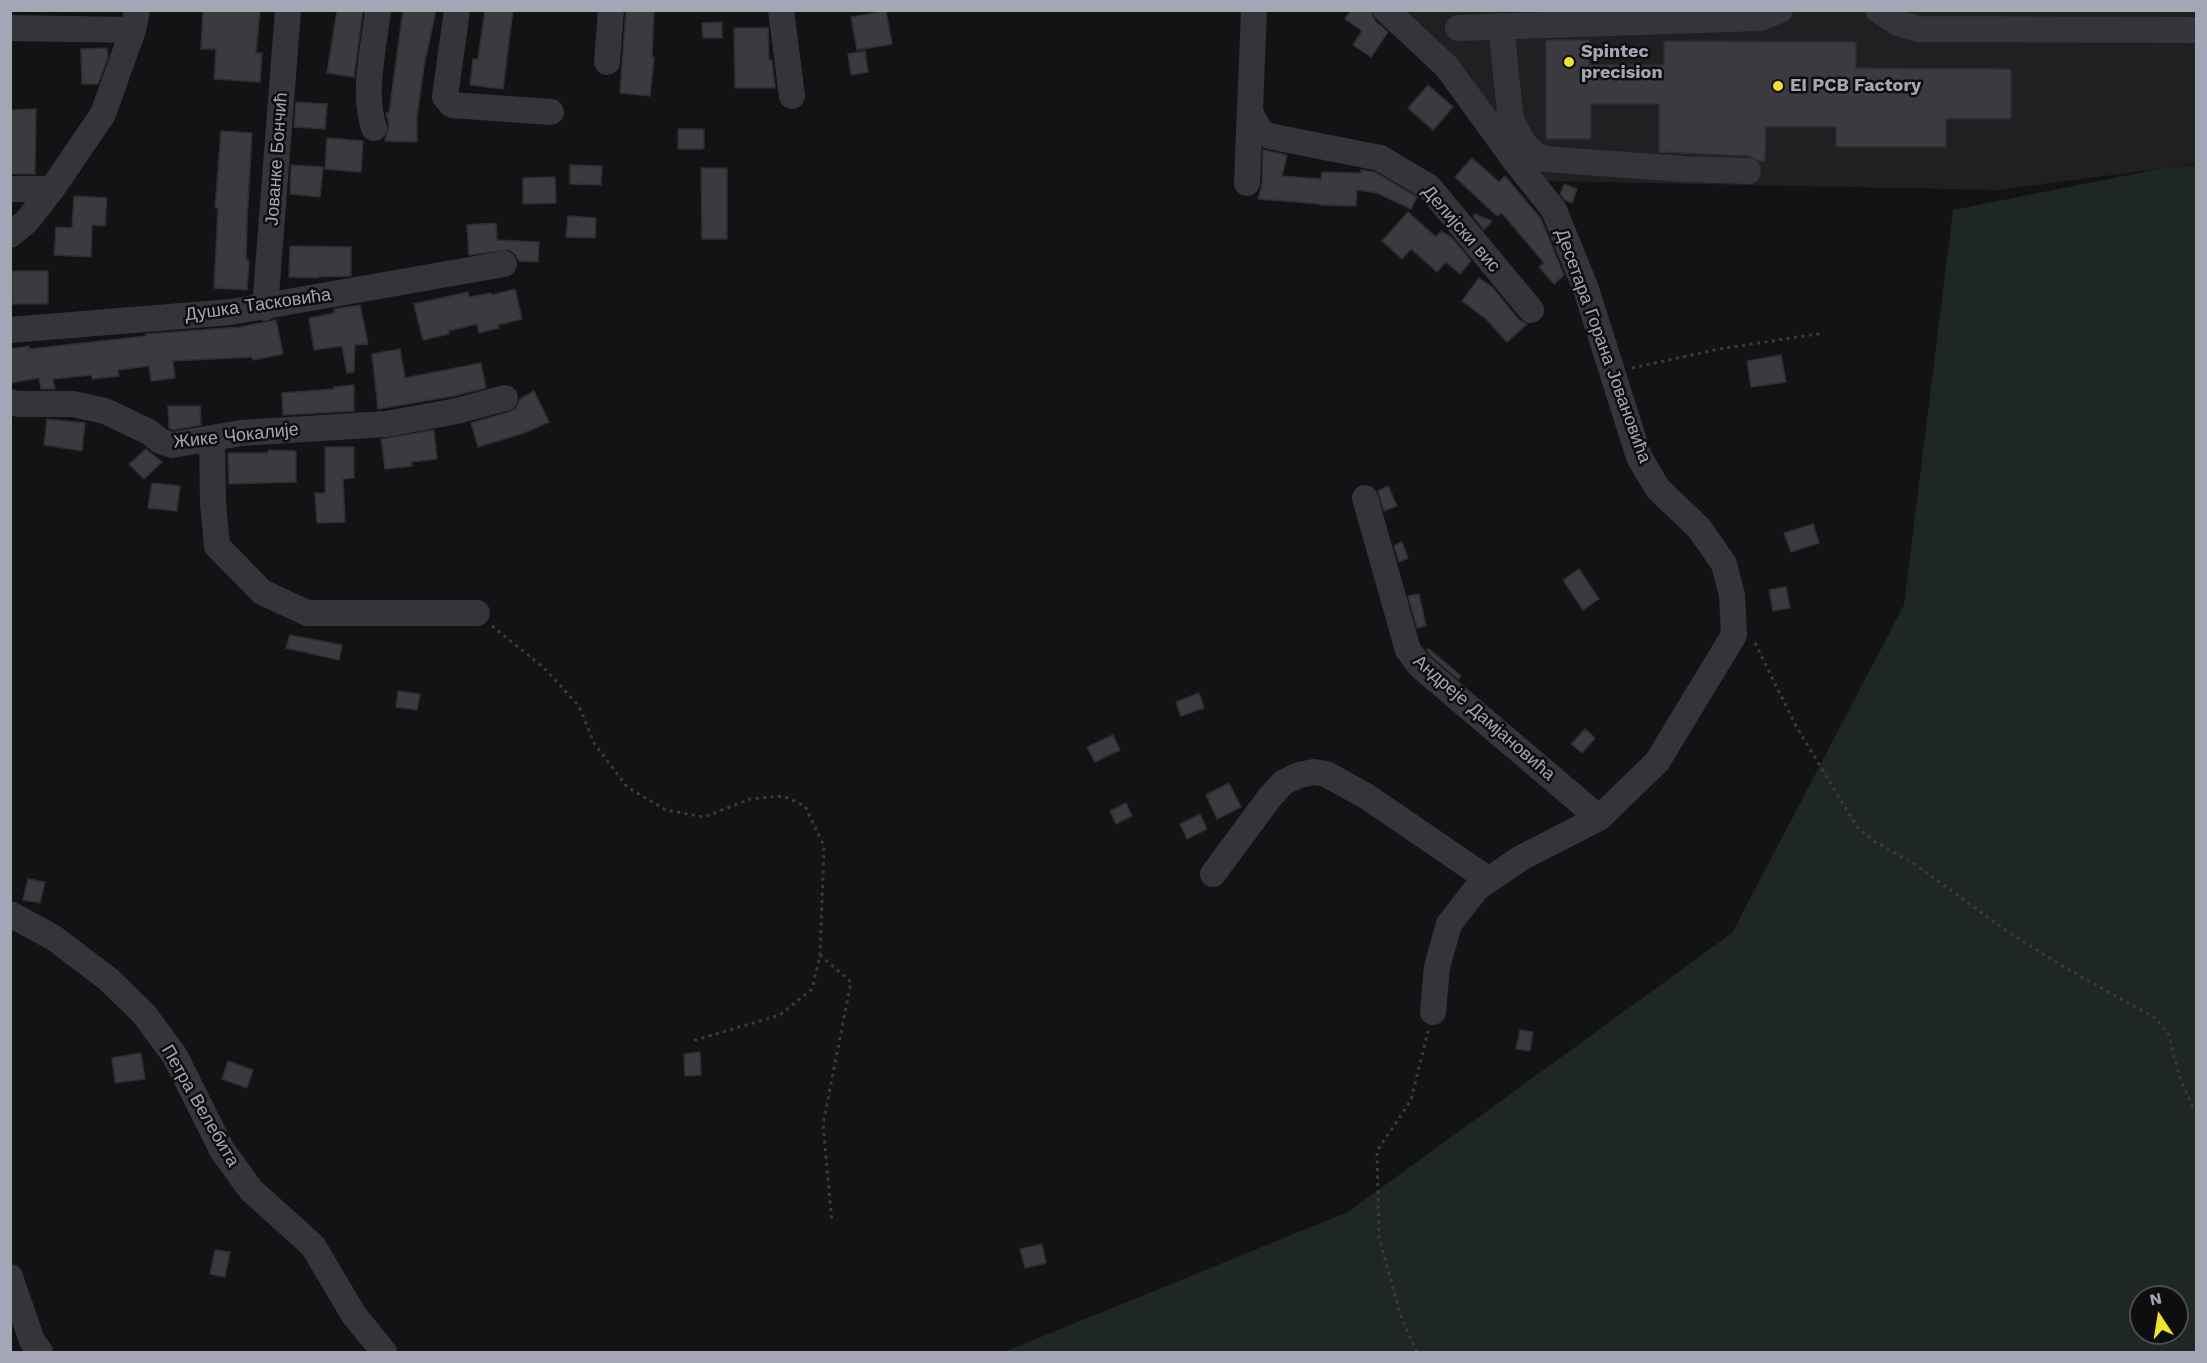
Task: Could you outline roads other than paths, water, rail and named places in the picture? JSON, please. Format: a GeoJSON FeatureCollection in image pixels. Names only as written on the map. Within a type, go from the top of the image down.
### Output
{"type":"FeatureCollection","features":[{"type":"Feature","properties":{"kind":"street","name":"Јованке Бончић"},"geometry":{"type":"LineString","coordinates":[[265,308],[288,10]]}},
{"type":"Feature","properties":{"kind":"street"},"geometry":{"type":"LineString","coordinates":[[374,128],[370,115],[369,89],[378,10]]}},
{"type":"Feature","properties":{"kind":"street"},"geometry":{"type":"LineString","coordinates":[[457,10],[445,97],[452,105],[551,112]]}},
{"type":"Feature","properties":{"kind":"street"},"geometry":{"type":"LineString","coordinates":[[607,62],[610,10]]}},
{"type":"Feature","properties":{"kind":"street"},"geometry":{"type":"LineString","coordinates":[[781,10],[792,96]]}},
{"type":"Feature","properties":{"kind":"street"},"geometry":{"type":"LineString","coordinates":[[1247,183],[1254,10]]}},
{"type":"Feature","properties":{"kind":"street","name":"Десетара Горана Јовановића"},"geometry":{"type":"LineString","coordinates":[[1386,10],[1447,67],[1554,210],[1586,289],[1639,457],[1658,489],[1699,528],[1724,564],[1732,595],[1734,635],[1657,762],[1599,818],[1521,858],[1477,888],[1449,924],[1437,967],[1433,1012]]}},
{"type":"Feature","properties":{"kind":"street"},"geometry":{"type":"LineString","coordinates":[[1458,28],[1761,18],[1780,10]]}},
{"type":"Feature","properties":{"kind":"street"},"geometry":{"type":"LineString","coordinates":[[1878,10],[1887,18],[1918,29],[2196,30]]}},
{"type":"Feature","properties":{"kind":"street"},"geometry":{"type":"LineString","coordinates":[[10,28],[135,20],[103,114],[52,189],[27,220],[10,235]]}},
{"type":"Feature","properties":{"kind":"street"},"geometry":{"type":"LineString","coordinates":[[1501,26],[1511,121],[1524,144],[1534,154],[1544,159],[1683,170],[1748,171]]}},
{"type":"Feature","properties":{"kind":"street","name":"Делијски вис"},"geometry":{"type":"LineString","coordinates":[[1251,114],[1260,131],[1269,136],[1380,158],[1429,187],[1531,310]]}},
{"type":"Feature","properties":{"kind":"street"},"geometry":{"type":"LineString","coordinates":[[10,189],[52,189]]}},
{"type":"Feature","properties":{"kind":"street","name":"Душка Тасковића"},"geometry":{"type":"LineString","coordinates":[[10,330],[265,308],[504,264]]}},
{"type":"Feature","properties":{"kind":"street","name":"Жике Чокалије"},"geometry":{"type":"LineString","coordinates":[[10,402],[74,404],[105,411],[172,446],[241,433],[386,424],[457,411],[505,398]]}},
{"type":"Feature","properties":{"kind":"street"},"geometry":{"type":"LineString","coordinates":[[212,439],[213,503],[217,546],[262,592],[307,613],[477,613]]}},
{"type":"Feature","properties":{"kind":"street","name":"Андреје Дамјановића"},"geometry":{"type":"LineString","coordinates":[[1365,498],[1407,650],[1420,666],[1599,818]]}},
{"type":"Feature","properties":{"kind":"street"},"geometry":{"type":"LineString","coordinates":[[1213,874],[1270,797],[1284,782],[1299,775],[1314,772],[1326,774],[1366,796],[1488,880]]}},
{"type":"Feature","properties":{"kind":"street","name":"Петра Велебита"},"geometry":{"type":"LineString","coordinates":[[10,914],[54,938],[108,979],[144,1014],[175,1056],[222,1150],[250,1190],[313,1246],[354,1315],[384,1353]]}},
{"type":"Feature","properties":{"kind":"street"},"geometry":{"type":"LineString","coordinates":[[10,1278],[32,1341],[40,1353]]}},
{"type":"Feature","properties":{"kind":"place","name":"Spintec precision"},"geometry":{"type":"Point","coordinates":[1569,62]}},
{"type":"Feature","properties":{"kind":"place","name":"EI PCB Factory"},"geometry":{"type":"Point","coordinates":[1778,86]}}]}
